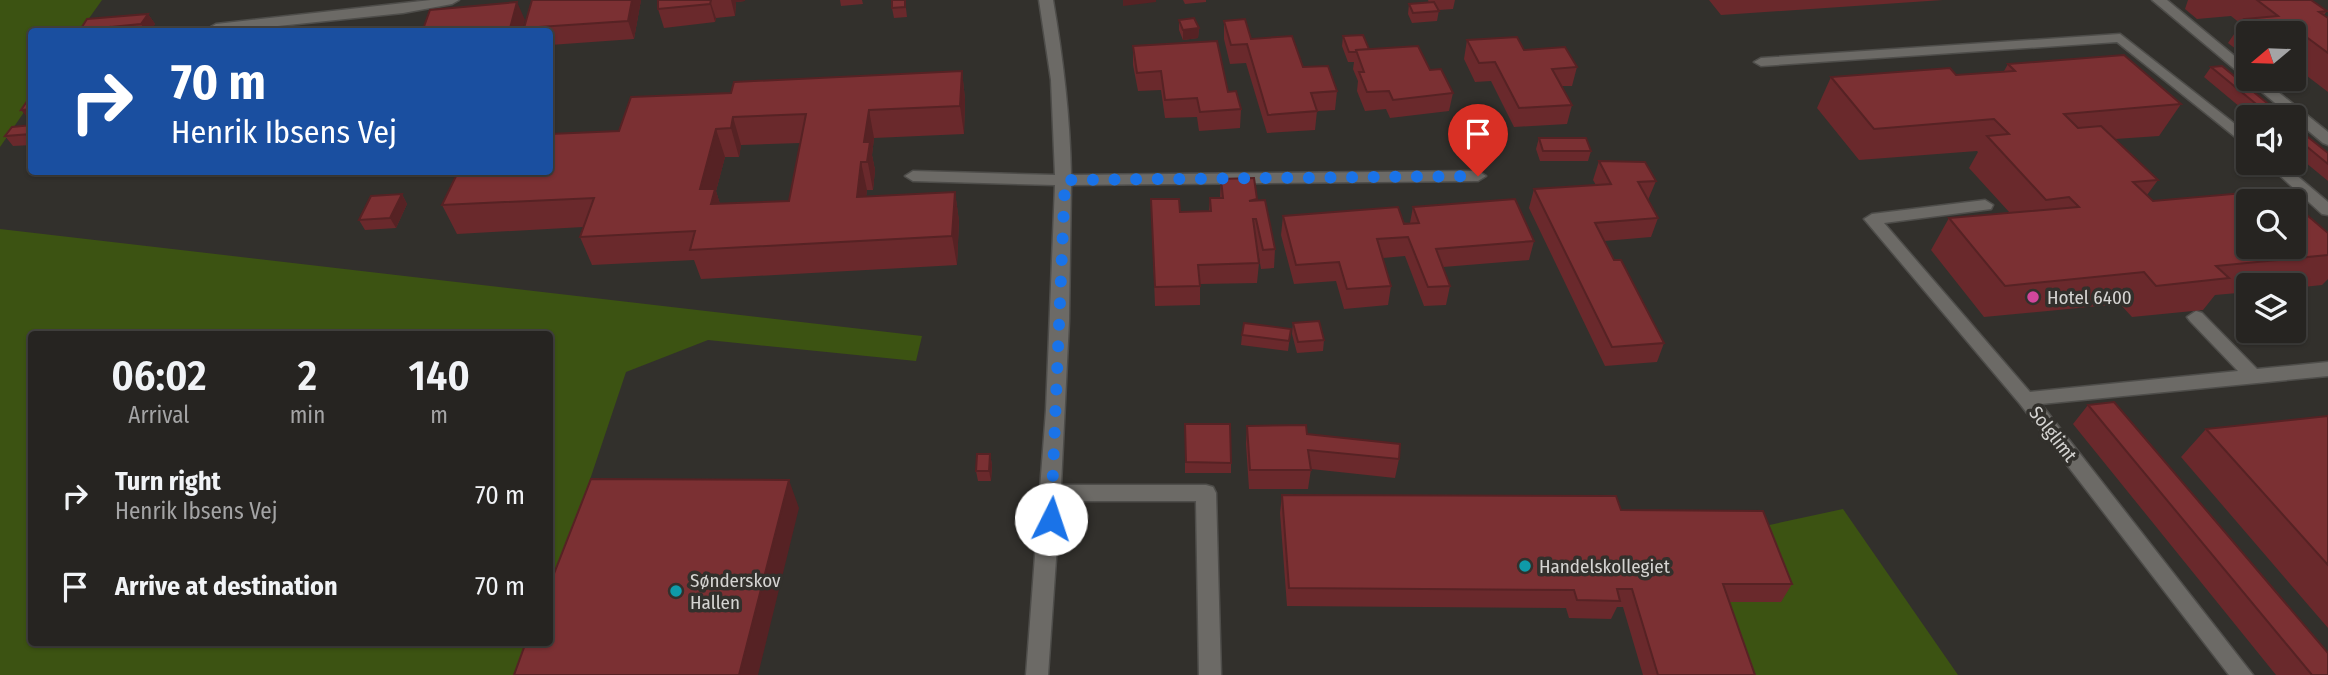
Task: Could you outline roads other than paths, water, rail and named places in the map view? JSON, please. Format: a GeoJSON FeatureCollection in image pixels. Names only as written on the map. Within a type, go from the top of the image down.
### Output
{"type":"FeatureCollection","features":[{"type":"Feature","properties":{"kind":"street"},"geometry":{"type":"LineString","coordinates":[[216,28],[403,9],[452,0]]}},
{"type":"Feature","properties":{"kind":"street"},"geometry":{"type":"LineString","coordinates":[[1037,675],[1053,493],[1065,180],[1054,36],[1046,0]]}},
{"type":"Feature","properties":{"kind":"street"},"geometry":{"type":"LineString","coordinates":[[2158,0],[2236,64]]}},
{"type":"Feature","properties":{"kind":"street"},"geometry":{"type":"LineString","coordinates":[[1760,62],[2120,38],[2236,132]]}},
{"type":"Feature","properties":{"kind":"street"},"geometry":{"type":"LineString","coordinates":[[2269,91],[2328,140]]}},
{"type":"Feature","properties":{"kind":"street"},"geometry":{"type":"LineString","coordinates":[[2287,175],[2328,210]]}},
{"type":"Feature","properties":{"kind":"street"},"geometry":{"type":"LineString","coordinates":[[913,176],[1065,180],[1478,176]]}},
{"type":"Feature","properties":{"kind":"street"},"geometry":{"type":"LineString","coordinates":[[1985,205],[1872,219],[2026,399]]}},
{"type":"Feature","properties":{"kind":"street"},"geometry":{"type":"LineString","coordinates":[[2196,317],[2253,376]]}},
{"type":"Feature","properties":{"kind":"street","name":"Solglimt"},"geometry":{"type":"LineString","coordinates":[[2026,399],[2328,369]]}},
{"type":"Feature","properties":{"kind":"street","name":"Solglimt"},"geometry":{"type":"LineString","coordinates":[[2026,399],[2242,675]]}},
{"type":"Feature","properties":{"kind":"street"},"geometry":{"type":"LineString","coordinates":[[1053,493],[1206,493],[1210,675]]}},
{"type":"Feature","properties":{"kind":"place","name":"Hotel 6400"},"geometry":{"type":"Point","coordinates":[2033,297]}},
{"type":"Feature","properties":{"kind":"place","name":"Handelskollegiet"},"geometry":{"type":"Point","coordinates":[1525,566]}},
{"type":"Feature","properties":{"kind":"place","name":"Sønderskov Hallen"},"geometry":{"type":"Point","coordinates":[676,591]}}]}
